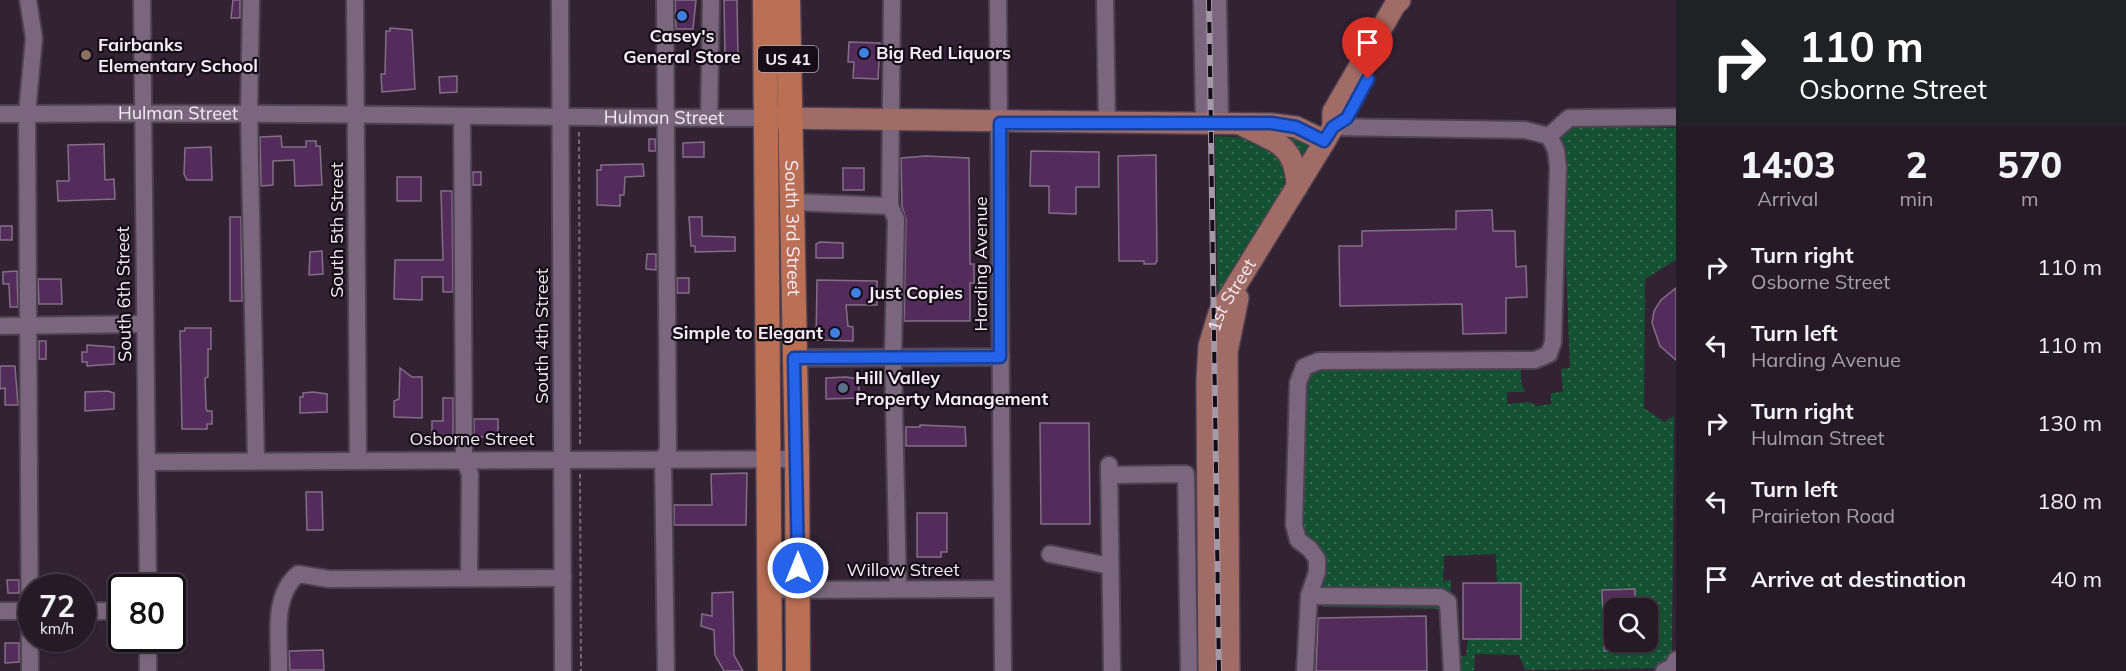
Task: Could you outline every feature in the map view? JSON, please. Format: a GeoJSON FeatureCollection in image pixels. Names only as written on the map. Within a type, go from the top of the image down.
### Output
{"type":"FeatureCollection","features":[{"type":"Feature","properties":{"kind":"highway","name":"South 3rd Street"},"geometry":{"type":"LineString","coordinates":[[765,0],[777,118],[790,202],[797,459],[798,671]]}},
{"type":"Feature","properties":{"kind":"highway","name":"South 3rd Street"},"geometry":{"type":"LineString","coordinates":[[770,671],[768,457],[777,118],[788,0]]}},
{"type":"Feature","properties":{"kind":"main road"},"geometry":{"type":"LineString","coordinates":[[1329,134],[1333,112],[1400,0]]}},
{"type":"Feature","properties":{"kind":"main road"},"geometry":{"type":"LineString","coordinates":[[1253,262],[1329,134],[1347,118],[1407,10],[1409,0]]}},
{"type":"Feature","properties":{"kind":"main road","name":"Hulman Street"},"geometry":{"type":"LineString","coordinates":[[777,118],[1000,123],[1221,123],[1286,125],[1329,134]]}},
{"type":"Feature","properties":{"kind":"main road"},"geometry":{"type":"LineString","coordinates":[[1221,123],[1286,149],[1294,161],[1297,188]]}},
{"type":"Feature","properties":{"kind":"main road","name":"1st Street"},"geometry":{"type":"LineString","coordinates":[[1209,671],[1209,346],[1224,304],[1253,262]]}},
{"type":"Feature","properties":{"kind":"main road","name":"1st Street"},"geometry":{"type":"LineString","coordinates":[[1229,671],[1227,352],[1234,309],[1253,262]]}},
{"type":"Feature","properties":{"kind":"street"},"geometry":{"type":"LineString","coordinates":[[28,0],[34,38],[27,113],[30,574]]}},
{"type":"Feature","properties":{"kind":"street","name":"South 6th Street"},"geometry":{"type":"LineString","coordinates":[[142,0],[141,112],[148,574]]}},
{"type":"Feature","properties":{"kind":"street"},"geometry":{"type":"LineString","coordinates":[[251,0],[249,113],[256,461]]}},
{"type":"Feature","properties":{"kind":"street","name":"South 5th Street"},"geometry":{"type":"LineString","coordinates":[[355,0],[358,460]]}},
{"type":"Feature","properties":{"kind":"street","name":"South 4th Street"},"geometry":{"type":"LineString","coordinates":[[560,0],[563,671]]}},
{"type":"Feature","properties":{"kind":"street"},"geometry":{"type":"LineString","coordinates":[[665,0],[668,450],[663,458],[666,671]]}},
{"type":"Feature","properties":{"kind":"street"},"geometry":{"type":"LineString","coordinates":[[709,118],[711,0]]}},
{"type":"Feature","properties":{"kind":"street"},"geometry":{"type":"LineString","coordinates":[[892,0],[890,206],[896,219],[893,357],[897,589]]}},
{"type":"Feature","properties":{"kind":"street","name":"Harding Avenue"},"geometry":{"type":"LineString","coordinates":[[998,0],[1003,671]]}},
{"type":"Feature","properties":{"kind":"street"},"geometry":{"type":"LineString","coordinates":[[1105,0],[1107,123]]}},
{"type":"Feature","properties":{"kind":"street"},"geometry":{"type":"LineString","coordinates":[[1202,0],[1221,123]]}},
{"type":"Feature","properties":{"kind":"street"},"geometry":{"type":"LineString","coordinates":[[1218,0],[1221,123]]}},
{"type":"Feature","properties":{"kind":"street","name":"Hulman Street"},"geometry":{"type":"LineString","coordinates":[[0,114],[141,112],[562,118],[777,118]]}},
{"type":"Feature","properties":{"kind":"street"},"geometry":{"type":"LineString","coordinates":[[462,116],[464,459],[470,474],[469,578]]}},
{"type":"Feature","properties":{"kind":"street"},"geometry":{"type":"LineString","coordinates":[[1549,136],[1569,118],[1676,117]]}},
{"type":"Feature","properties":{"kind":"street"},"geometry":{"type":"LineString","coordinates":[[1305,671],[1309,596],[1317,572],[1317,559],[1310,549],[1298,540],[1294,525],[1298,383],[1304,367],[1319,361],[1535,360],[1549,354],[1553,342],[1558,167],[1557,150],[1549,136],[1525,130],[1329,134]]}},
{"type":"Feature","properties":{"kind":"street"},"geometry":{"type":"LineString","coordinates":[[790,202],[890,206]]}},
{"type":"Feature","properties":{"kind":"street"},"geometry":{"type":"LineString","coordinates":[[0,326],[144,324]]}},
{"type":"Feature","properties":{"kind":"street"},"geometry":{"type":"LineString","coordinates":[[794,358],[1000,357]]}},
{"type":"Feature","properties":{"kind":"street","name":"Osborne Street"},"geometry":{"type":"LineString","coordinates":[[148,462],[768,457],[797,459]]}},
{"type":"Feature","properties":{"kind":"street"},"geometry":{"type":"LineString","coordinates":[[1112,671],[1109,470],[1186,474],[1189,671]]}},
{"type":"Feature","properties":{"kind":"street"},"geometry":{"type":"LineString","coordinates":[[1050,554],[1110,566]]}},
{"type":"Feature","properties":{"kind":"street"},"geometry":{"type":"LineString","coordinates":[[279,671],[280,604],[287,583],[298,574],[328,579],[563,578]]}},
{"type":"Feature","properties":{"kind":"street","name":"Willow Street"},"geometry":{"type":"LineString","coordinates":[[769,590],[1001,589]]}},
{"type":"Feature","properties":{"kind":"street"},"geometry":{"type":"LineString","coordinates":[[1309,596],[1440,597],[1448,602],[1452,671]]}},
{"type":"Feature","properties":{"kind":"street"},"geometry":{"type":"LineString","coordinates":[[0,611],[18,611]]}},
{"type":"Feature","properties":{"kind":"street"},"geometry":{"type":"LineString","coordinates":[[30,652],[30,671]]}},
{"type":"Feature","properties":{"kind":"street"},"geometry":{"type":"LineString","coordinates":[[148,652],[148,671]]}},
{"type":"Feature","properties":{"kind":"path"},"geometry":{"type":"LineString","coordinates":[[580,118],[581,671]]}},
{"type":"Feature","properties":{"kind":"green space"},"geometry":{"type":"Polygon","coordinates":[[[1572,126],[1676,128],[1676,260],[1645,279],[1644,408],[1664,422],[1674,416],[1672,661],[1664,668],[1525,670],[1519,655],[1475,654],[1474,671],[1462,671],[1452,656],[1466,656],[1468,639],[1521,639],[1521,584],[1497,583],[1496,554],[1444,556],[1443,582],[1451,579],[1450,599],[1446,609],[1323,607],[1320,546],[1304,539],[1302,531],[1306,377],[1319,365],[1521,364],[1521,382],[1525,392],[1507,392],[1507,404],[1530,402],[1536,406],[1551,404],[1551,393],[1563,392],[1561,369],[1570,368],[1561,139],[1572,126]]]}},
{"type":"Feature","properties":{"kind":"green space"},"geometry":{"type":"Polygon","coordinates":[[[1267,131],[1283,132],[1310,144],[1302,156],[1297,149],[1267,131]]]}},
{"type":"Feature","properties":{"kind":"green space"},"geometry":{"type":"Polygon","coordinates":[[[1215,136],[1250,138],[1275,148],[1285,170],[1283,190],[1218,300],[1215,136]]]}},
{"type":"Feature","properties":{"kind":"building"},"geometry":{"type":"Polygon","coordinates":[[[233,0],[240,0],[240,18],[231,18],[233,0]]]}},
{"type":"Feature","properties":{"kind":"building","name":"Casey's General Store"},"geometry":{"type":"Polygon","coordinates":[[[675,0],[696,0],[693,29],[676,29],[675,0]]]}},
{"type":"Feature","properties":{"kind":"building","name":"Casey's General Store"},"geometry":{"type":"Polygon","coordinates":[[[724,0],[737,0],[738,57],[725,57],[724,0]]]}},
{"type":"Feature","properties":{"kind":"building"},"geometry":{"type":"Polygon","coordinates":[[[390,28],[412,30],[415,89],[382,92],[381,74],[385,74],[386,31],[390,31],[390,28]]]}},
{"type":"Feature","properties":{"kind":"building","name":"Big Red Liquors"},"geometry":{"type":"Polygon","coordinates":[[[849,42],[880,43],[878,79],[853,78],[854,62],[848,62],[849,42]]]}},
{"type":"Feature","properties":{"kind":"building"},"geometry":{"type":"Polygon","coordinates":[[[457,76],[457,92],[440,93],[439,77],[457,76]]]}},
{"type":"Feature","properties":{"kind":"building"},"geometry":{"type":"Polygon","coordinates":[[[281,136],[282,147],[306,147],[306,141],[316,141],[316,146],[320,146],[322,185],[295,186],[294,160],[273,161],[273,185],[261,186],[260,137],[281,136]]]}},
{"type":"Feature","properties":{"kind":"building"},"geometry":{"type":"Polygon","coordinates":[[[649,139],[655,139],[656,151],[649,151],[649,139]]]}},
{"type":"Feature","properties":{"kind":"building"},"geometry":{"type":"Polygon","coordinates":[[[704,142],[704,157],[683,157],[683,143],[704,142]]]}},
{"type":"Feature","properties":{"kind":"building"},"geometry":{"type":"Polygon","coordinates":[[[104,144],[105,180],[114,179],[115,199],[58,201],[57,181],[69,181],[68,145],[104,144]]]}},
{"type":"Feature","properties":{"kind":"building"},"geometry":{"type":"Polygon","coordinates":[[[211,147],[212,180],[187,180],[184,174],[185,148],[211,147]]]}},
{"type":"Feature","properties":{"kind":"building"},"geometry":{"type":"Polygon","coordinates":[[[1031,151],[1099,152],[1099,187],[1076,187],[1076,214],[1049,213],[1049,186],[1030,186],[1031,151]]]}},
{"type":"Feature","properties":{"kind":"building"},"geometry":{"type":"Polygon","coordinates":[[[1156,155],[1157,261],[1155,264],[1144,264],[1144,261],[1119,261],[1118,156],[1156,155]]]}},
{"type":"Feature","properties":{"kind":"building"},"geometry":{"type":"Polygon","coordinates":[[[926,156],[969,158],[970,264],[974,264],[974,283],[970,283],[970,321],[904,321],[906,219],[902,206],[901,158],[926,156]]]}},
{"type":"Feature","properties":{"kind":"building"},"geometry":{"type":"Polygon","coordinates":[[[643,164],[644,176],[625,177],[624,195],[620,195],[620,206],[597,205],[597,170],[601,170],[601,165],[643,164]]]}},
{"type":"Feature","properties":{"kind":"building"},"geometry":{"type":"Polygon","coordinates":[[[843,168],[864,168],[864,190],[843,190],[843,168]]]}},
{"type":"Feature","properties":{"kind":"building"},"geometry":{"type":"Polygon","coordinates":[[[473,172],[481,172],[481,185],[473,185],[473,172]]]}},
{"type":"Feature","properties":{"kind":"building"},"geometry":{"type":"Polygon","coordinates":[[[397,177],[421,177],[421,201],[397,201],[397,177]]]}},
{"type":"Feature","properties":{"kind":"building"},"geometry":{"type":"Polygon","coordinates":[[[441,191],[452,191],[453,292],[443,292],[443,277],[422,277],[422,300],[394,299],[395,260],[443,260],[441,191]]]}},
{"type":"Feature","properties":{"kind":"building"},"geometry":{"type":"Polygon","coordinates":[[[1492,210],[1493,231],[1515,231],[1516,267],[1526,266],[1527,297],[1506,298],[1506,333],[1463,334],[1462,304],[1340,306],[1339,246],[1362,246],[1362,231],[1456,229],[1456,211],[1492,210]]]}},
{"type":"Feature","properties":{"kind":"building"},"geometry":{"type":"Polygon","coordinates":[[[230,217],[241,217],[242,301],[230,301],[230,217]]]}},
{"type":"Feature","properties":{"kind":"building"},"geometry":{"type":"Polygon","coordinates":[[[689,217],[702,217],[702,236],[735,237],[735,251],[695,252],[695,246],[691,246],[689,217]]]}},
{"type":"Feature","properties":{"kind":"building"},"geometry":{"type":"Polygon","coordinates":[[[0,226],[12,226],[12,240],[0,240],[0,226]]]}},
{"type":"Feature","properties":{"kind":"building"},"geometry":{"type":"Polygon","coordinates":[[[820,242],[843,243],[843,258],[816,258],[816,244],[820,242]]]}},
{"type":"Feature","properties":{"kind":"building"},"geometry":{"type":"Polygon","coordinates":[[[322,251],[323,274],[309,275],[310,252],[322,251]]]}},
{"type":"Feature","properties":{"kind":"building"},"geometry":{"type":"Polygon","coordinates":[[[647,254],[656,254],[656,270],[646,269],[647,254]]]}},
{"type":"Feature","properties":{"kind":"building"},"geometry":{"type":"Polygon","coordinates":[[[17,271],[18,307],[10,307],[9,284],[3,284],[3,272],[17,271]]]}},
{"type":"Feature","properties":{"kind":"building"},"geometry":{"type":"Polygon","coordinates":[[[677,278],[689,278],[689,293],[677,293],[677,278]]]}},
{"type":"Feature","properties":{"kind":"building"},"geometry":{"type":"Polygon","coordinates":[[[38,279],[61,279],[62,304],[39,304],[38,279]]]}},
{"type":"Feature","properties":{"kind":"building"},"geometry":{"type":"Polygon","coordinates":[[[817,280],[877,281],[877,305],[846,305],[848,326],[853,327],[853,341],[816,340],[817,280]]]}},
{"type":"Feature","properties":{"kind":"building"},"geometry":{"type":"Polygon","coordinates":[[[1676,288],[1676,360],[1660,346],[1652,323],[1654,311],[1661,300],[1676,288]]]}},
{"type":"Feature","properties":{"kind":"building"},"geometry":{"type":"Polygon","coordinates":[[[185,328],[211,328],[208,377],[205,378],[206,408],[207,411],[212,411],[212,424],[207,424],[207,429],[182,429],[180,331],[185,331],[185,328]]]}},
{"type":"Feature","properties":{"kind":"building"},"geometry":{"type":"Polygon","coordinates":[[[39,341],[46,341],[46,359],[39,359],[39,341]]]}},
{"type":"Feature","properties":{"kind":"building"},"geometry":{"type":"Polygon","coordinates":[[[87,345],[114,347],[114,364],[87,366],[87,362],[82,362],[82,352],[87,352],[87,345]]]}},
{"type":"Feature","properties":{"kind":"building"},"geometry":{"type":"Polygon","coordinates":[[[0,366],[15,366],[18,405],[5,405],[5,388],[0,389],[0,366]]]}},
{"type":"Feature","properties":{"kind":"building"},"geometry":{"type":"Polygon","coordinates":[[[400,368],[412,377],[422,377],[422,418],[394,417],[394,401],[399,399],[400,368]]]}},
{"type":"Feature","properties":{"kind":"building","name":"Hill Valley Property Management"},"geometry":{"type":"Polygon","coordinates":[[[826,378],[859,379],[859,398],[826,399],[826,378]]]}},
{"type":"Feature","properties":{"kind":"building"},"geometry":{"type":"Polygon","coordinates":[[[85,392],[114,393],[114,409],[85,411],[85,392]]]}},
{"type":"Feature","properties":{"kind":"building"},"geometry":{"type":"Polygon","coordinates":[[[303,393],[327,394],[327,412],[300,413],[300,397],[303,397],[303,393]]]}},
{"type":"Feature","properties":{"kind":"building"},"geometry":{"type":"Polygon","coordinates":[[[443,398],[453,398],[453,440],[432,440],[432,421],[443,421],[443,398]]]}},
{"type":"Feature","properties":{"kind":"building"},"geometry":{"type":"Polygon","coordinates":[[[474,419],[498,419],[498,437],[474,437],[474,419]]]}},
{"type":"Feature","properties":{"kind":"building"},"geometry":{"type":"Polygon","coordinates":[[[1040,423],[1089,423],[1090,524],[1041,524],[1040,423]]]}},
{"type":"Feature","properties":{"kind":"building"},"geometry":{"type":"Polygon","coordinates":[[[920,425],[965,427],[966,446],[906,446],[906,427],[920,427],[920,425]]]}},
{"type":"Feature","properties":{"kind":"building"},"geometry":{"type":"Polygon","coordinates":[[[747,473],[746,525],[674,525],[674,505],[712,505],[711,474],[747,473]]]}},
{"type":"Feature","properties":{"kind":"building"},"geometry":{"type":"Polygon","coordinates":[[[306,492],[322,492],[323,530],[307,530],[306,492]]]}},
{"type":"Feature","properties":{"kind":"building"},"geometry":{"type":"Polygon","coordinates":[[[917,513],[947,513],[947,552],[941,552],[941,557],[917,557],[917,513]]]}},
{"type":"Feature","properties":{"kind":"building"},"geometry":{"type":"Polygon","coordinates":[[[7,580],[18,580],[18,593],[8,593],[7,580]]]}},
{"type":"Feature","properties":{"kind":"building"},"geometry":{"type":"Polygon","coordinates":[[[1463,583],[1521,583],[1521,639],[1463,639],[1463,583]]]}},
{"type":"Feature","properties":{"kind":"building"},"geometry":{"type":"Polygon","coordinates":[[[1635,589],[1635,598],[1604,598],[1604,651],[1602,590],[1635,589]]]}},
{"type":"Feature","properties":{"kind":"building"},"geometry":{"type":"Polygon","coordinates":[[[733,592],[734,655],[743,671],[724,671],[715,655],[714,630],[701,626],[702,614],[712,616],[712,593],[733,592]]]}},
{"type":"Feature","properties":{"kind":"building"},"geometry":{"type":"Polygon","coordinates":[[[1426,616],[1427,671],[1316,671],[1318,618],[1426,616]]]}},
{"type":"Feature","properties":{"kind":"building"},"geometry":{"type":"Polygon","coordinates":[[[5,643],[18,643],[19,662],[5,663],[5,643]]]}},
{"type":"Feature","properties":{"kind":"building"},"geometry":{"type":"Polygon","coordinates":[[[323,650],[324,670],[290,670],[289,651],[323,650]]]}},
{"type":"Feature","properties":{"kind":"railway"},"geometry":{"type":"LineString","coordinates":[[1209,0],[1219,671]]}},
{"type":"Feature","properties":{"kind":"place","name":"Casey's General Store"},"geometry":{"type":"Point","coordinates":[682,16]}},
{"type":"Feature","properties":{"kind":"place","name":"Big Red Liquors"},"geometry":{"type":"Point","coordinates":[864,53]}},
{"type":"Feature","properties":{"kind":"place","name":"Fairbanks Elementary School"},"geometry":{"type":"Point","coordinates":[86,55]}},
{"type":"Feature","properties":{"kind":"place","name":"Just Copies"},"geometry":{"type":"Point","coordinates":[856,293]}},
{"type":"Feature","properties":{"kind":"place","name":"Simple to Elegant"},"geometry":{"type":"Point","coordinates":[835,333]}},
{"type":"Feature","properties":{"kind":"place","name":"Hill Valley Property Management"},"geometry":{"type":"Point","coordinates":[843,388]}},
{"type":"Feature","properties":{"kind":"route"},"geometry":{"type":"LineString","coordinates":[[798,568],[794,358],[1000,357],[1000,123],[1271,123],[1296,127],[1324,141],[1333,127],[1347,118],[1368,79]]}}]}
